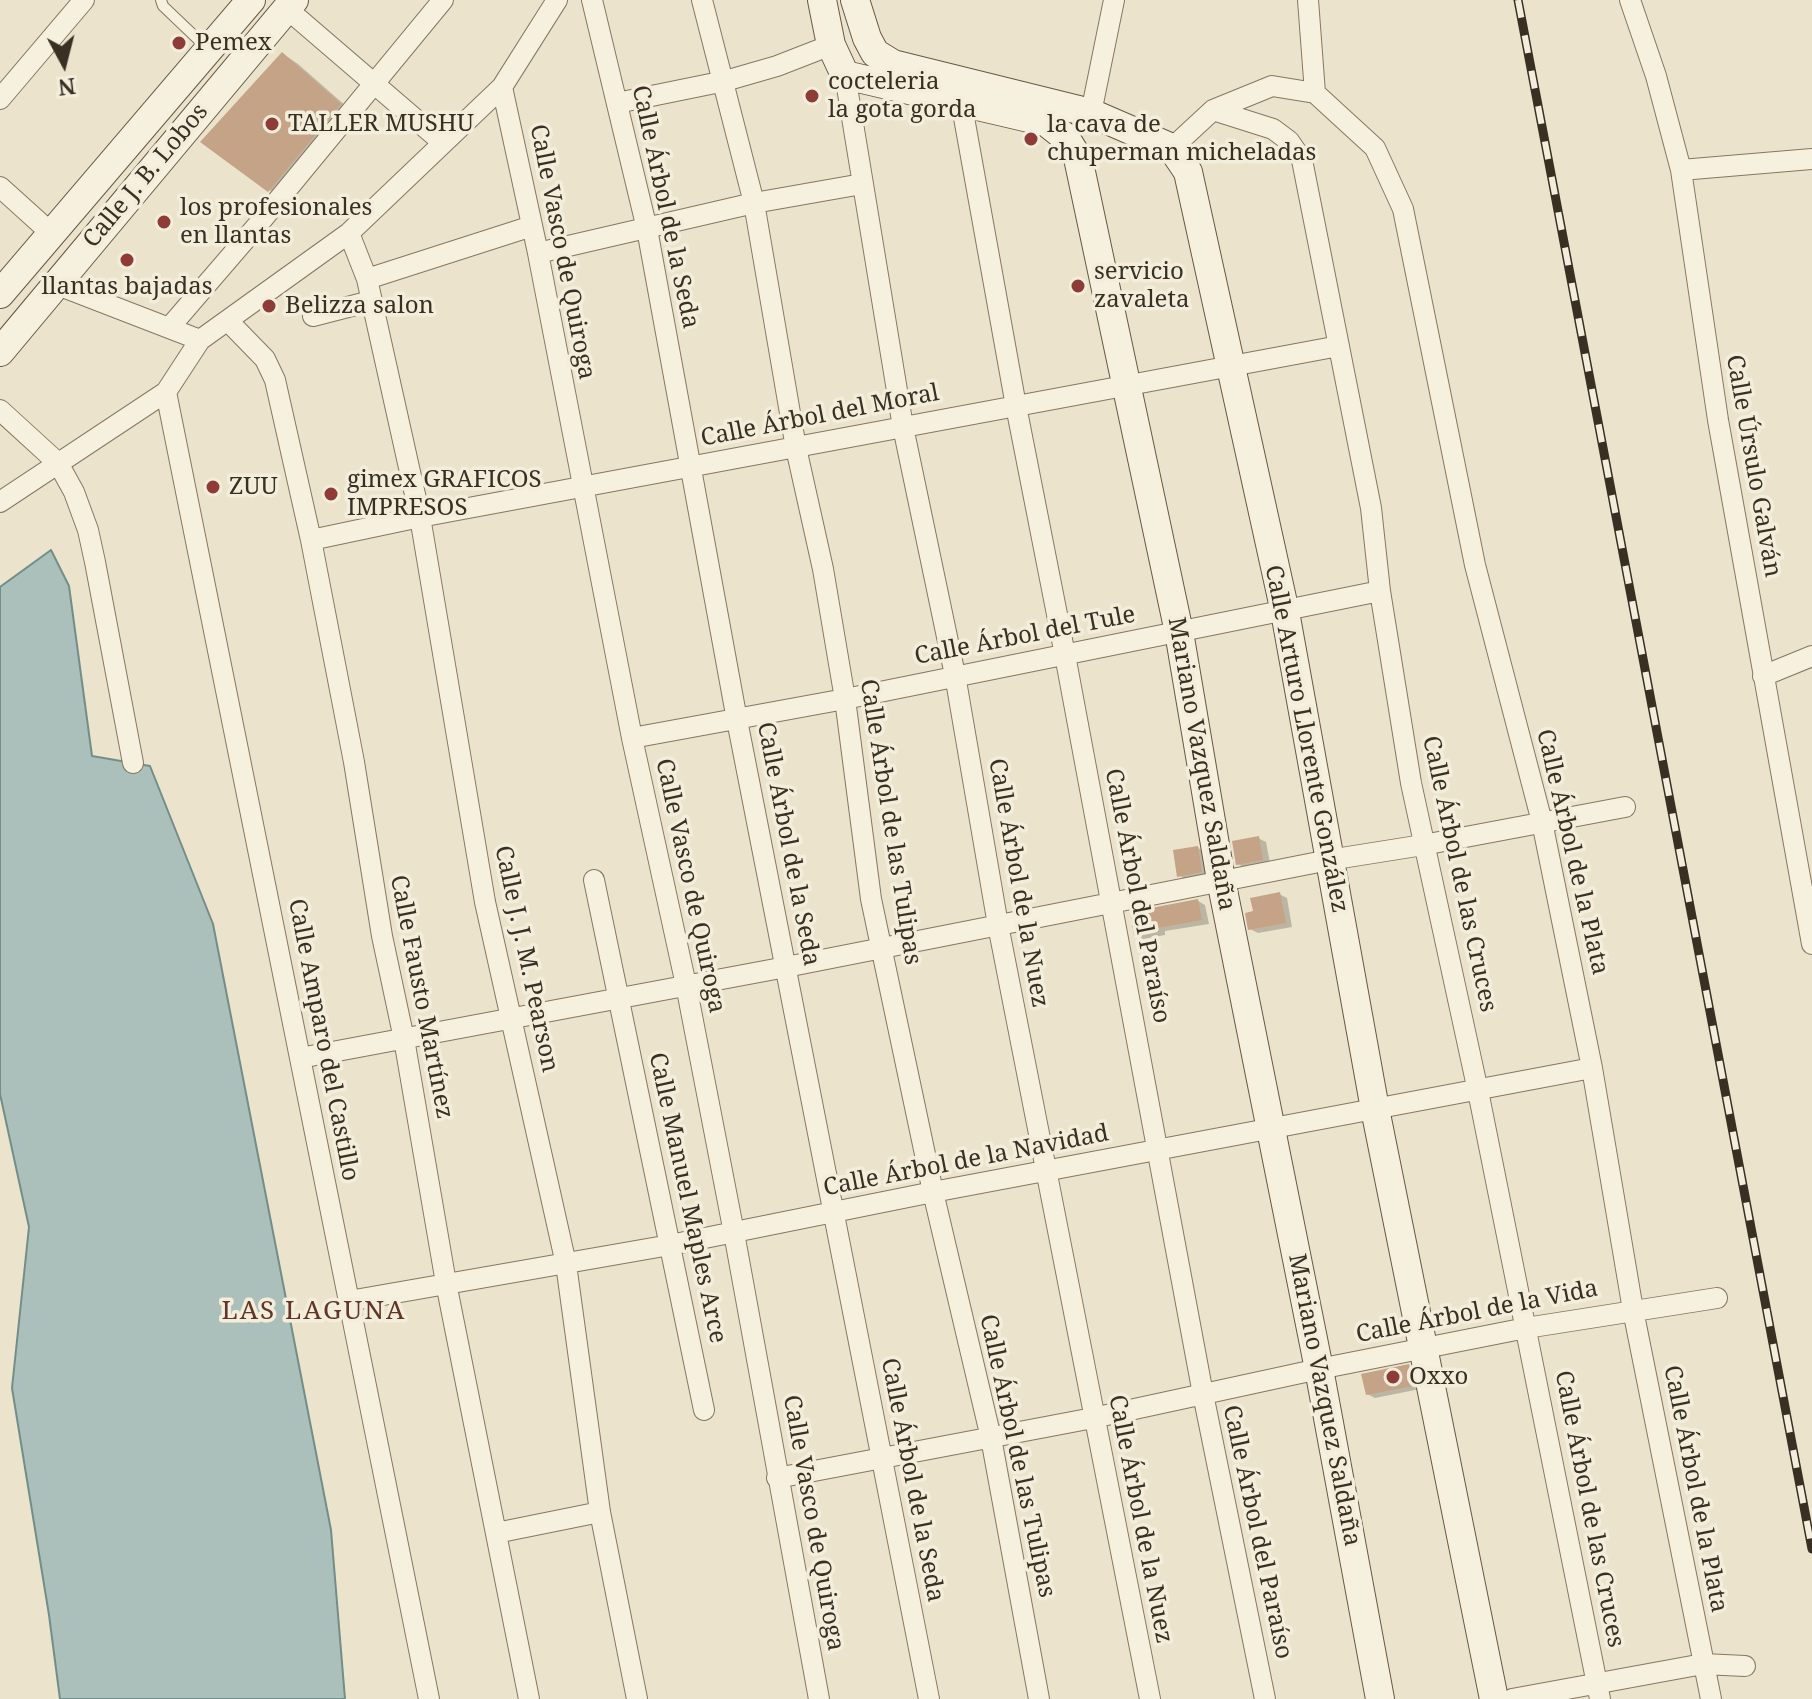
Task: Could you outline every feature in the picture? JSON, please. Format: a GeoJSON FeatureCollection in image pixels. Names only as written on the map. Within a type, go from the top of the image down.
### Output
{"type":"FeatureCollection","features":[{"type":"Feature","properties":{"kind":"street"},"geometry":{"type":"LineString","coordinates":[[0,99],[84,0]]}},
{"type":"Feature","properties":{"kind":"street"},"geometry":{"type":"LineString","coordinates":[[169,328],[443,0]]}},
{"type":"Feature","properties":{"kind":"street"},"geometry":{"type":"LineString","coordinates":[[0,502],[166,392],[200,340],[349,233],[502,87],[557,0]]}},
{"type":"Feature","properties":{"kind":"street","name":"Calle Árbol de la Seda"},"geometry":{"type":"LineString","coordinates":[[592,0],[647,229],[737,720],[929,1699]]}},
{"type":"Feature","properties":{"kind":"street","name":"Calle Árbol de las Tulipas"},"geometry":{"type":"LineString","coordinates":[[702,0],[754,203],[796,448],[823,569],[881,948],[933,1192],[991,1438],[1039,1699]]}},
{"type":"Feature","properties":{"kind":"street"},"geometry":{"type":"LineString","coordinates":[[822,0],[831,45],[845,75]]}},
{"type":"Feature","properties":{"kind":"street"},"geometry":{"type":"LineString","coordinates":[[855,0],[875,53],[893,64],[1091,113],[1172,148],[1213,110],[1272,86],[1315,93],[1308,0]]}},
{"type":"Feature","properties":{"kind":"street"},"geometry":{"type":"LineString","coordinates":[[1091,113],[1114,0]]}},
{"type":"Feature","properties":{"kind":"street","name":"Calle Úrsulo Galván"},"geometry":{"type":"LineString","coordinates":[[1630,0],[1656,76],[1681,170],[1718,420],[1812,944]]}},
{"type":"Feature","properties":{"kind":"street","name":"Calle J. B. Lobos"},"geometry":{"type":"LineString","coordinates":[[0,294],[246,2]]}},
{"type":"Feature","properties":{"kind":"street"},"geometry":{"type":"LineString","coordinates":[[290,4],[375,85],[442,142]]}},
{"type":"Feature","properties":{"kind":"street","name":"Calle J. B. Lobos"},"geometry":{"type":"LineString","coordinates":[[0,352],[290,4]]}},
{"type":"Feature","properties":{"kind":"street"},"geometry":{"type":"LineString","coordinates":[[617,103],[725,81],[777,66],[831,45]]}},
{"type":"Feature","properties":{"kind":"street","name":"Mariano Vazquez Saldaña"},"geometry":{"type":"LineString","coordinates":[[845,75],[1046,122],[1065,137],[1078,158],[1179,632],[1221,880],[1319,1369],[1380,1699]]}},
{"type":"Feature","properties":{"kind":"street","name":"Calle Árbol de la Nuez"},"geometry":{"type":"LineString","coordinates":[[845,75],[903,427],[955,675],[998,925],[1150,1699]]}},
{"type":"Feature","properties":{"kind":"street","name":"Calle Vasco de Quiroga"},"geometry":{"type":"LineString","coordinates":[[502,87],[538,253],[632,738],[686,985],[819,1699]]}},
{"type":"Feature","properties":{"kind":"street","name":"Calle Árbol de la Plata"},"geometry":{"type":"LineString","coordinates":[[1315,93],[1375,148],[1403,209],[1475,565],[1542,822],[1592,1068],[1633,1310],[1711,1699]]}},
{"type":"Feature","properties":{"kind":"street","name":"Calle Árbol del Paraíso"},"geometry":{"type":"LineString","coordinates":[[961,101],[1203,1394],[1265,1699]]}},
{"type":"Feature","properties":{"kind":"street","name":"Calle Árbol de las Cruces"},"geometry":{"type":"LineString","coordinates":[[1213,110],[1273,129],[1289,141],[1302,160],[1371,508],[1380,591],[1411,783],[1478,1091],[1598,1690]]}},
{"type":"Feature","properties":{"kind":"street","name":"Calle Arturo Llorente González"},"geometry":{"type":"LineString","coordinates":[[1172,148],[1188,172],[1194,196],[1285,612],[1375,1109],[1494,1699]]}},
{"type":"Feature","properties":{"kind":"street"},"geometry":{"type":"LineString","coordinates":[[1681,170],[1811,161]]}},
{"type":"Feature","properties":{"kind":"street"},"geometry":{"type":"LineString","coordinates":[[538,253],[754,203],[862,184]]}},
{"type":"Feature","properties":{"kind":"street"},"geometry":{"type":"LineString","coordinates":[[0,187],[51,233]]}},
{"type":"Feature","properties":{"kind":"street"},"geometry":{"type":"LineString","coordinates":[[367,279],[532,226]]}},
{"type":"Feature","properties":{"kind":"street","name":"Calle J. J. M. Pearson"},"geometry":{"type":"LineString","coordinates":[[349,233],[367,279],[420,517],[485,902],[566,1264],[600,1512],[637,1699]]}},
{"type":"Feature","properties":{"kind":"street"},"geometry":{"type":"LineString","coordinates":[[55,284],[200,340]]}},
{"type":"Feature","properties":{"kind":"street"},"geometry":{"type":"LineString","coordinates":[[313,316],[371,301]]}},
{"type":"Feature","properties":{"kind":"street","name":"Calle Fausto Martínez"},"geometry":{"type":"LineString","coordinates":[[228,321],[265,359],[275,380],[311,540],[354,762],[382,936],[404,1039],[446,1283],[529,1699]]}},
{"type":"Feature","properties":{"kind":"street","name":"Calle Árbol del Moral"},"geometry":{"type":"LineString","coordinates":[[311,540],[1339,346]]}},
{"type":"Feature","properties":{"kind":"street","name":"Calle Amparo del Castillo"},"geometry":{"type":"LineString","coordinates":[[166,392],[429,1699]]}},
{"type":"Feature","properties":{"kind":"street"},"geometry":{"type":"LineString","coordinates":[[0,410],[58,463],[74,492],[88,530],[95,562],[133,763]]}},
{"type":"Feature","properties":{"kind":"street","name":"Calle Árbol del Tule"},"geometry":{"type":"LineString","coordinates":[[632,738],[845,699],[1380,591]]}},
{"type":"Feature","properties":{"kind":"street"},"geometry":{"type":"LineString","coordinates":[[1763,676],[1812,656]]}},
{"type":"Feature","properties":{"kind":"street"},"geometry":{"type":"LineString","coordinates":[[300,1058],[786,967],[1221,880],[1625,807]]}},
{"type":"Feature","properties":{"kind":"street","name":"Calle Manuel Maples Arce"},"geometry":{"type":"LineString","coordinates":[[594,880],[704,1410]]}},
{"type":"Feature","properties":{"kind":"street","name":"Calle Árbol de la Navidad"},"geometry":{"type":"LineString","coordinates":[[349,1301],[670,1245],[933,1192],[1592,1068]]}},
{"type":"Feature","properties":{"kind":"street","name":"Calle Árbol de la Vida"},"geometry":{"type":"LineString","coordinates":[[777,1478],[1093,1418],[1526,1328],[1717,1298]]}},
{"type":"Feature","properties":{"kind":"street"},"geometry":{"type":"LineString","coordinates":[[496,1533],[600,1512]]}},
{"type":"Feature","properties":{"kind":"street"},"geometry":{"type":"LineString","coordinates":[[1512,1699],[1598,1690],[1703,1664],[1745,1666]]}},
{"type":"Feature","properties":{"kind":"lane"},"geometry":{"type":"LineString","coordinates":[[161,0],[163,6],[208,49]]}},
{"type":"Feature","properties":{"kind":"shaded area"},"geometry":{"type":"Polygon","coordinates":[[[51,550],[69,586],[92,756],[150,766],[213,924],[331,1530],[345,1699],[60,1699],[12,1388],[29,1227],[0,1094],[0,587],[51,550]]]}},
{"type":"Feature","properties":{"kind":"building","name":"TALLER MUSHU"},"geometry":{"type":"Polygon","coordinates":[[[282,52],[341,104],[268,192],[200,142],[282,52]]]}},
{"type":"Feature","properties":{"kind":"building"},"geometry":{"type":"Polygon","coordinates":[[[1259,836],[1263,860],[1236,865],[1232,841],[1259,836]]]}},
{"type":"Feature","properties":{"kind":"building"},"geometry":{"type":"Polygon","coordinates":[[[1198,846],[1202,872],[1177,877],[1173,850],[1198,846]]]}},
{"type":"Feature","properties":{"kind":"building"},"geometry":{"type":"Polygon","coordinates":[[[1280,892],[1286,923],[1248,930],[1245,913],[1253,911],[1250,898],[1280,892]]]}},
{"type":"Feature","properties":{"kind":"building"},"geometry":{"type":"Polygon","coordinates":[[[1198,899],[1202,920],[1134,936],[1130,912],[1198,899]]]}},
{"type":"Feature","properties":{"kind":"building","name":"Oxxo"},"geometry":{"type":"Polygon","coordinates":[[[1409,1364],[1413,1386],[1366,1395],[1361,1374],[1409,1364]]]}},
{"type":"Feature","properties":{"kind":"railway"},"geometry":{"type":"LineString","coordinates":[[1518,0],[1812,1549]]}},
{"type":"Feature","properties":{"kind":"place","name":"Pemex"},"geometry":{"type":"Point","coordinates":[179,43]}},
{"type":"Feature","properties":{"kind":"place","name":"cocteleria la gota gorda"},"geometry":{"type":"Point","coordinates":[812,96]}},
{"type":"Feature","properties":{"kind":"place","name":"TALLER MUSHU"},"geometry":{"type":"Point","coordinates":[272,124]}},
{"type":"Feature","properties":{"kind":"place","name":"la cava de chuperman micheladas"},"geometry":{"type":"Point","coordinates":[1031,139]}},
{"type":"Feature","properties":{"kind":"place","name":"los profesionales en llantas"},"geometry":{"type":"Point","coordinates":[164,222]}},
{"type":"Feature","properties":{"kind":"place","name":"llantas bajadas"},"geometry":{"type":"Point","coordinates":[127,260]}},
{"type":"Feature","properties":{"kind":"place","name":"servicio zavaleta"},"geometry":{"type":"Point","coordinates":[1078,286]}},
{"type":"Feature","properties":{"kind":"place","name":"Belizza salon"},"geometry":{"type":"Point","coordinates":[269,306]}},
{"type":"Feature","properties":{"kind":"place","name":"ZUU"},"geometry":{"type":"Point","coordinates":[213,487]}},
{"type":"Feature","properties":{"kind":"place","name":"gimex GRAFICOS IMPRESOS"},"geometry":{"type":"Point","coordinates":[331,494]}},
{"type":"Feature","properties":{"kind":"place","name":"Oxxo"},"geometry":{"type":"Point","coordinates":[1393,1377]}},
{"type":"Feature","properties":{"kind":"district","name":"LAS LAGUNA"},"geometry":{"type":"Point","coordinates":[314,1312]}}]}
